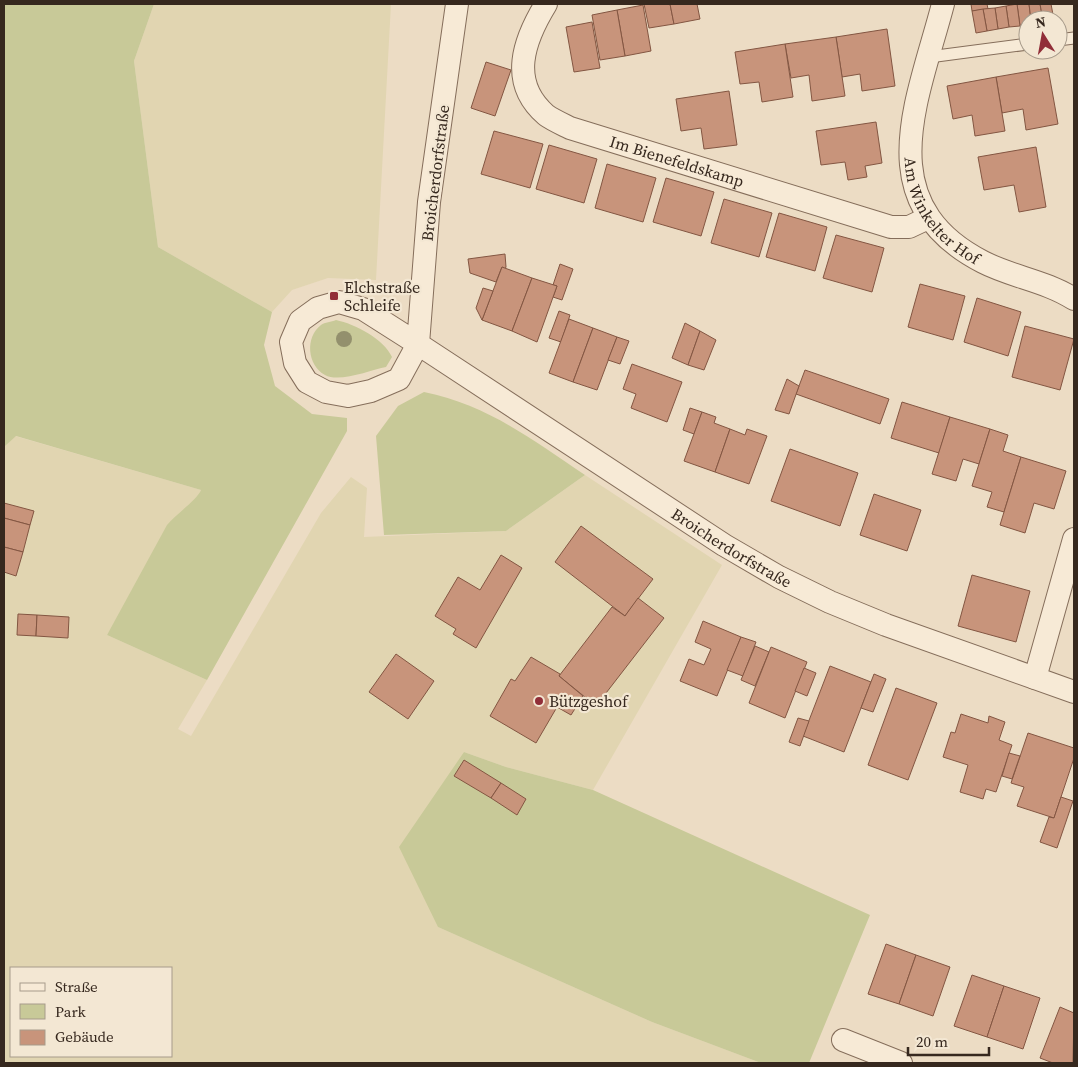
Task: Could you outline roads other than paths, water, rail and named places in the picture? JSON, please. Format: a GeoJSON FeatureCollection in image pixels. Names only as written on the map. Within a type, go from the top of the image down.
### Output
{"type":"FeatureCollection","features":[{"type":"Feature","properties":{"kind":"street","name":"Broicherdorfstraße"},"geometry":{"type":"LineString","coordinates":[[457,4],[429,202],[418,344],[399,379],[371,391],[348,396],[326,392],[307,382],[295,362],[292,342],[300,321],[318,308],[339,302],[363,309],[418,344],[724,544],[779,576],[830,602],[886,625],[1074,692]]}},
{"type":"Feature","properties":{"kind":"street","name":"Im Bienefeldskamp"},"geometry":{"type":"LineString","coordinates":[[546,4],[526,42],[523,59],[523,78],[530,96],[546,115],[570,128],[891,227],[909,227],[928,218]]}},
{"type":"Feature","properties":{"kind":"street","name":"Am Winkelter Hof"},"geometry":{"type":"LineString","coordinates":[[943,4],[914,113],[910,146],[911,172],[917,196],[928,218],[942,235],[962,251],[985,263],[1046,286],[1074,299]]}},
{"type":"Feature","properties":{"kind":"street"},"geometry":{"type":"LineString","coordinates":[[1035,678],[1074,539]]}},
{"type":"Feature","properties":{"kind":"street"},"geometry":{"type":"LineString","coordinates":[[843,1040],[900,1063]]}},
{"type":"Feature","properties":{"kind":"lane"},"geometry":{"type":"LineString","coordinates":[[929,57],[1018,45]]}},
{"type":"Feature","properties":{"kind":"place","name":"Elchstraße Schleife"},"geometry":{"type":"Point","coordinates":[334,296]}},
{"type":"Feature","properties":{"kind":"place","name":"Bützgeshof"},"geometry":{"type":"Point","coordinates":[539,701]}}]}
